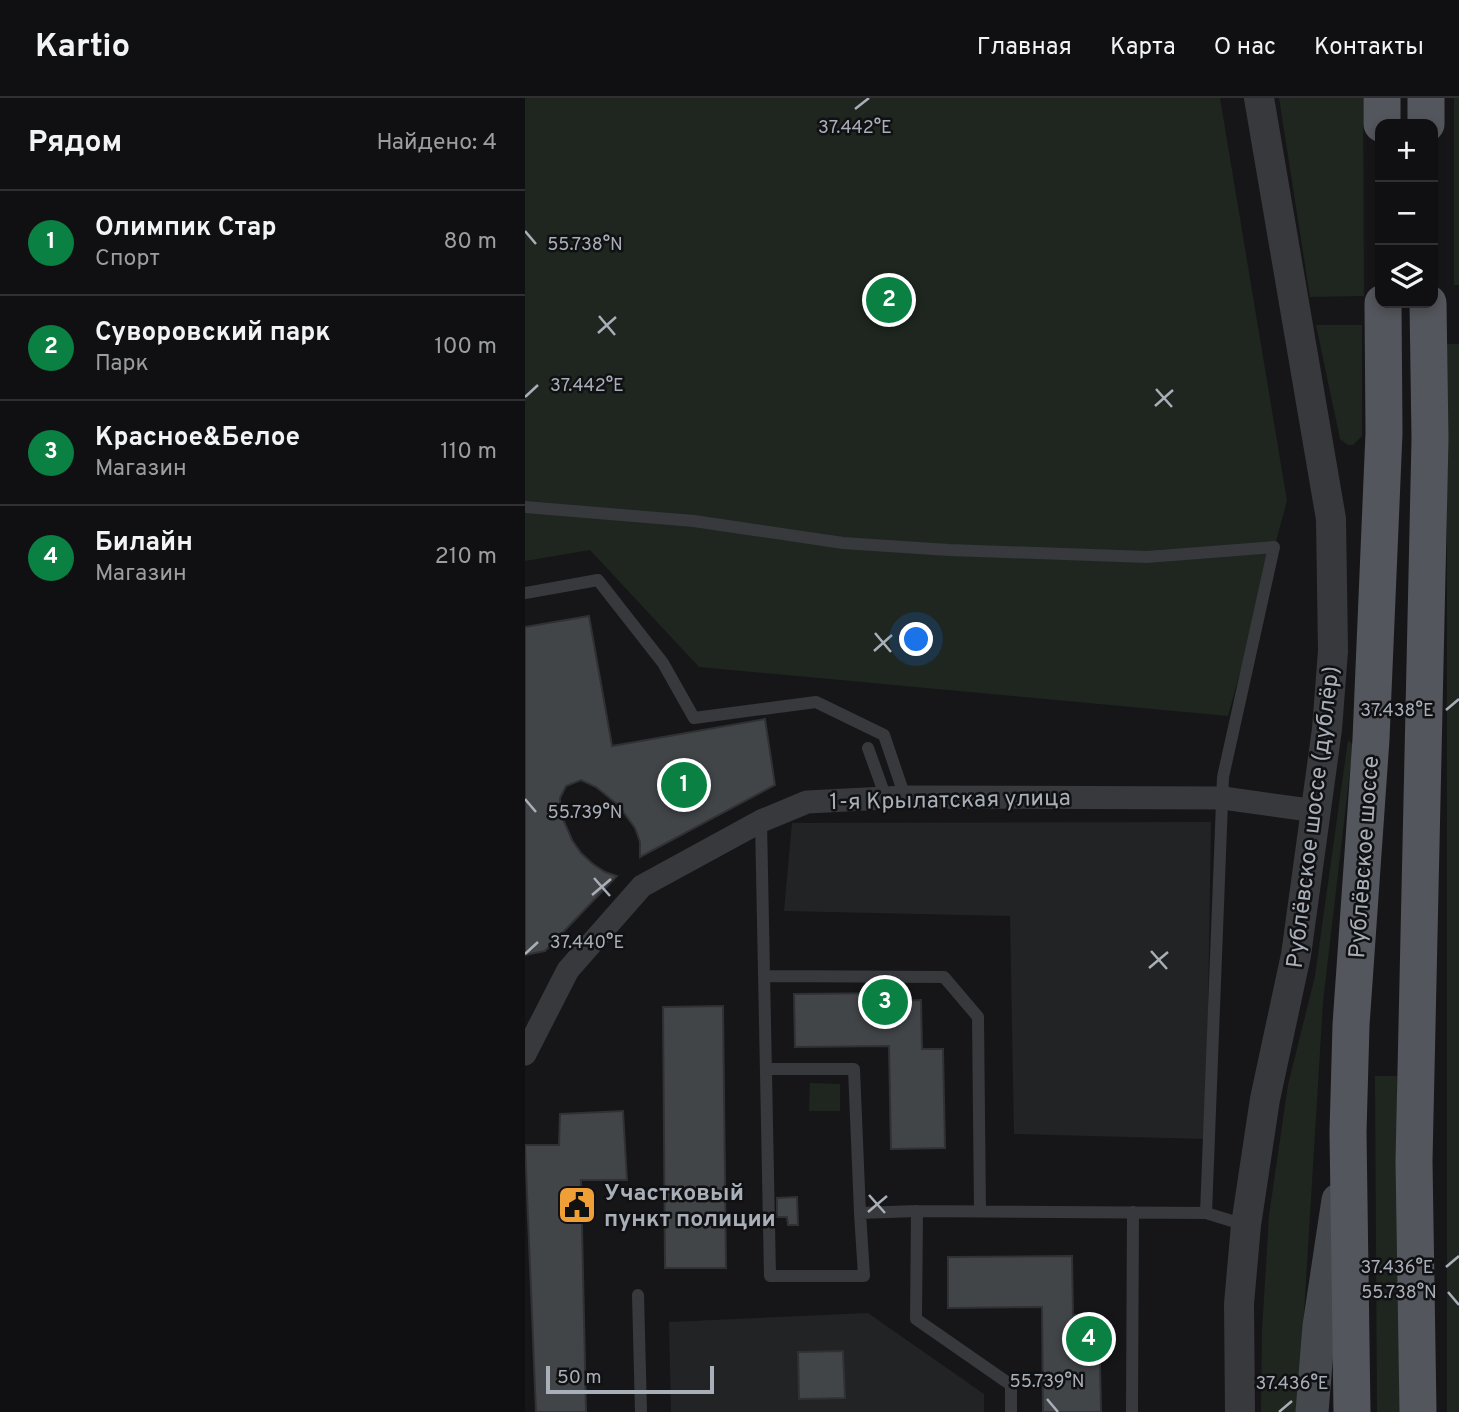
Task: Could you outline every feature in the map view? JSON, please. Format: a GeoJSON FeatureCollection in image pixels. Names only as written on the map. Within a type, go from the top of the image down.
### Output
{"type":"FeatureCollection","features":[{"type":"Feature","properties":{"kind":"main road"},"geometry":{"type":"LineString","coordinates":[[1382,98],[1382,119]]}},
{"type":"Feature","properties":{"kind":"main road"},"geometry":{"type":"LineString","coordinates":[[1426,98],[1426,119]]}},
{"type":"Feature","properties":{"kind":"main road","name":"Рублёвское шоссе"},"geometry":{"type":"LineString","coordinates":[[1352,1412],[1348,1132],[1351,1025],[1371,739],[1384,447],[1383,308]]}},
{"type":"Feature","properties":{"kind":"main road"},"geometry":{"type":"LineString","coordinates":[[1417,1412],[1414,1160],[1430,439],[1428,308]]}},
{"type":"Feature","properties":{"kind":"main road"},"geometry":{"type":"LineString","coordinates":[[1313,1412],[1319,1326],[1348,1132]]}},
{"type":"Feature","properties":{"kind":"street","name":"Рублёвское шоссе (дублёр)"},"geometry":{"type":"LineString","coordinates":[[1240,1412],[1238,1304],[1245,1225],[1265,1099],[1296,955],[1327,729],[1333,651],[1331,519],[1259,98]]}},
{"type":"Feature","properties":{"kind":"street","name":"1-я Крылатская улица"},"geometry":{"type":"LineString","coordinates":[[525,1054],[568,970],[642,886],[761,821],[807,802],[896,797],[1223,798],[1316,811]]}},
{"type":"Feature","properties":{"kind":"lane"},"geometry":{"type":"LineString","coordinates":[[525,507],[694,521],[843,543],[936,549],[1147,557],[1275,547],[1223,777],[1206,1213]]}},
{"type":"Feature","properties":{"kind":"lane"},"geometry":{"type":"LineString","coordinates":[[525,593],[598,580],[663,663],[694,718],[816,702],[884,735],[896,797]]}},
{"type":"Feature","properties":{"kind":"lane"},"geometry":{"type":"LineString","coordinates":[[868,748],[896,797]]}},
{"type":"Feature","properties":{"kind":"lane"},"geometry":{"type":"LineString","coordinates":[[761,821],[769,1276],[864,1276],[854,1069],[766,1069]]}},
{"type":"Feature","properties":{"kind":"lane"},"geometry":{"type":"LineString","coordinates":[[765,976],[944,977],[978,1017],[980,1211]]}},
{"type":"Feature","properties":{"kind":"lane"},"geometry":{"type":"LineString","coordinates":[[917,1211],[916,1319],[1010,1385],[1011,1412]]}},
{"type":"Feature","properties":{"kind":"lane"},"geometry":{"type":"LineString","coordinates":[[1132,1412],[1133,1212]]}},
{"type":"Feature","properties":{"kind":"lane"},"geometry":{"type":"LineString","coordinates":[[860,1213],[1206,1213],[1245,1225]]}},
{"type":"Feature","properties":{"kind":"lane"},"geometry":{"type":"LineString","coordinates":[[638,1295],[641,1412]]}},
{"type":"Feature","properties":{"kind":"shaded area"},"geometry":{"type":"Polygon","coordinates":[[[525,98],[1220,98],[1287,501],[1228,716],[699,667],[590,550],[525,561],[525,98]]]}},
{"type":"Feature","properties":{"kind":"shaded area"},"geometry":{"type":"Polygon","coordinates":[[[1279,98],[1363,98],[1364,296],[1310,297],[1279,98]]]}},
{"type":"Feature","properties":{"kind":"shaded area"},"geometry":{"type":"Polygon","coordinates":[[[1454,98],[1459,98],[1459,285],[1454,285],[1454,98]]]}},
{"type":"Feature","properties":{"kind":"shaded area"},"geometry":{"type":"Polygon","coordinates":[[[1316,325],[1362,325],[1362,436],[1353,445],[1340,439],[1316,325]]]}},
{"type":"Feature","properties":{"kind":"shaded area"},"geometry":{"type":"Polygon","coordinates":[[[1447,344],[1459,344],[1459,1412],[1447,1412],[1447,344]]]}},
{"type":"Feature","properties":{"kind":"shaded area"},"geometry":{"type":"Polygon","coordinates":[[[1348,740],[1353,745],[1323,1002],[1298,1412],[1261,1412],[1262,1331],[1269,1215],[1288,1085],[1315,976],[1348,740]]]}},
{"type":"Feature","properties":{"kind":"shaded area"},"geometry":{"type":"Polygon","coordinates":[[[1211,822],[1206,1139],[1014,1134],[1010,916],[784,911],[792,823],[1211,822]]]}},
{"type":"Feature","properties":{"kind":"shaded area"},"geometry":{"type":"Polygon","coordinates":[[[1375,1076],[1397,1076],[1402,1412],[1377,1412],[1375,1076]]]}},
{"type":"Feature","properties":{"kind":"shaded area"},"geometry":{"type":"Polygon","coordinates":[[[810,1083],[840,1084],[840,1111],[809,1111],[810,1083]]]}},
{"type":"Feature","properties":{"kind":"shaded area"},"geometry":{"type":"Polygon","coordinates":[[[868,1313],[984,1394],[984,1412],[671,1412],[669,1322],[868,1313]]]}},
{"type":"Feature","properties":{"kind":"building"},"geometry":{"type":"Polygon","coordinates":[[[589,616],[612,746],[765,719],[775,785],[640,857],[640,842],[635,828],[618,805],[596,787],[581,780],[566,786],[560,798],[560,812],[572,840],[593,864],[617,876],[545,951],[525,955],[525,627],[589,616]]]}},
{"type":"Feature","properties":{"kind":"building"},"geometry":{"type":"Polygon","coordinates":[[[899,993],[899,1001],[921,1000],[922,1049],[943,1049],[945,1148],[891,1149],[889,1046],[795,1047],[794,994],[899,993]]]}},
{"type":"Feature","properties":{"kind":"building"},"geometry":{"type":"Polygon","coordinates":[[[723,1006],[726,1268],[665,1268],[663,1007],[723,1006]]]}},
{"type":"Feature","properties":{"kind":"building"},"geometry":{"type":"Polygon","coordinates":[[[623,1111],[627,1180],[581,1180],[586,1412],[536,1412],[525,1145],[559,1145],[560,1114],[623,1111]]]}},
{"type":"Feature","properties":{"kind":"building"},"geometry":{"type":"Polygon","coordinates":[[[797,1197],[798,1225],[788,1225],[787,1217],[777,1217],[777,1198],[797,1197]]]}},
{"type":"Feature","properties":{"kind":"building"},"geometry":{"type":"Polygon","coordinates":[[[1072,1256],[1073,1315],[1099,1315],[1101,1412],[1043,1412],[1042,1307],[948,1308],[948,1257],[1072,1256]]]}},
{"type":"Feature","properties":{"kind":"building"},"geometry":{"type":"Polygon","coordinates":[[[843,1351],[845,1398],[799,1399],[798,1352],[843,1351]]]}},
{"type":"Feature","properties":{"kind":"place","name":"Суворовский парк"},"geometry":{"type":"Point","coordinates":[889,300]}},
{"type":"Feature","properties":{"kind":"place","name":"Олимпик Стар"},"geometry":{"type":"Point","coordinates":[684,785]}},
{"type":"Feature","properties":{"kind":"place","name":"Красное&Белое"},"geometry":{"type":"Point","coordinates":[885,1002]}},
{"type":"Feature","properties":{"kind":"place","name":"Участковый пункт полиции"},"geometry":{"type":"Point","coordinates":[577,1205]}},
{"type":"Feature","properties":{"kind":"place","name":"Билайн"},"geometry":{"type":"Point","coordinates":[1089,1339]}}]}
